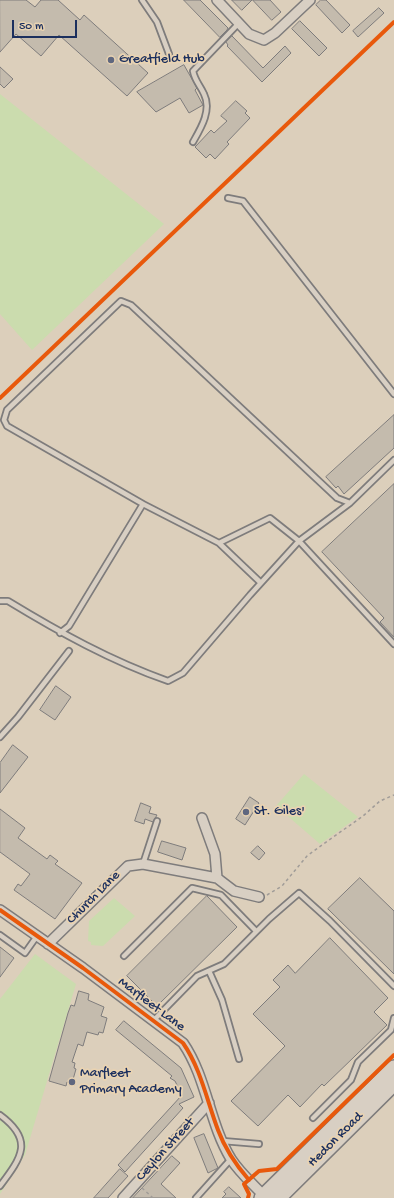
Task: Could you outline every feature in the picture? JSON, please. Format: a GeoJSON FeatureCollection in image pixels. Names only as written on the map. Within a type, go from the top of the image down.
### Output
{"type":"FeatureCollection","features":[{"type":"Feature","properties":{"kind":"highway","name":"Hedon Road"},"geometry":{"type":"LineString","coordinates":[[268,1197],[394,1068]]}},
{"type":"Feature","properties":{"kind":"highway","name":"Hedon Road"},"geometry":{"type":"LineString","coordinates":[[268,1197],[394,1083]]}},
{"type":"Feature","properties":{"kind":"street"},"geometry":{"type":"LineString","coordinates":[[217,0],[249,34],[264,40],[275,33],[310,0]]}},
{"type":"Feature","properties":{"kind":"street"},"geometry":{"type":"LineString","coordinates":[[202,818],[215,854],[217,878]]}},
{"type":"Feature","properties":{"kind":"street","name":"Church Lane"},"geometry":{"type":"LineString","coordinates":[[48,944],[128,866],[143,864],[217,878],[234,891],[259,897]]}},
{"type":"Feature","properties":{"kind":"street","name":"Marfleet Lane"},"geometry":{"type":"LineString","coordinates":[[0,910],[83,968],[183,1044],[194,1060],[223,1141],[232,1159],[268,1197]]}},
{"type":"Feature","properties":{"kind":"street","name":"Ceylon Street"},"geometry":{"type":"LineString","coordinates":[[123,1198],[209,1103]]}},
{"type":"Feature","properties":{"kind":"lane"},"geometry":{"type":"LineString","coordinates":[[142,0],[157,22],[169,54]]}},
{"type":"Feature","properties":{"kind":"lane"},"geometry":{"type":"LineString","coordinates":[[193,142],[201,127],[207,105],[204,94],[195,82],[193,71],[239,23]]}},
{"type":"Feature","properties":{"kind":"lane"},"geometry":{"type":"LineString","coordinates":[[228,198],[243,201],[394,394]]}},
{"type":"Feature","properties":{"kind":"lane"},"geometry":{"type":"LineString","coordinates":[[261,583],[219,543],[143,504],[7,426],[4,420],[7,410],[121,301],[131,305],[337,498],[350,502]]}},
{"type":"Feature","properties":{"kind":"lane"},"geometry":{"type":"LineString","coordinates":[[0,601],[8,601],[60,633],[132,668],[168,681],[183,673],[299,541],[350,502],[394,460]]}},
{"type":"Feature","properties":{"kind":"lane"},"geometry":{"type":"LineString","coordinates":[[60,633],[69,626],[143,504]]}},
{"type":"Feature","properties":{"kind":"lane"},"geometry":{"type":"LineString","coordinates":[[219,543],[270,518],[299,541],[394,644]]}},
{"type":"Feature","properties":{"kind":"lane"},"geometry":{"type":"LineString","coordinates":[[0,737],[14,722],[69,651]]}},
{"type":"Feature","properties":{"kind":"lane"},"geometry":{"type":"LineString","coordinates":[[143,864],[157,821]]}},
{"type":"Feature","properties":{"kind":"lane"},"geometry":{"type":"LineString","coordinates":[[124,956],[192,888],[221,895],[256,931]]}},
{"type":"Feature","properties":{"kind":"lane"},"geometry":{"type":"LineString","coordinates":[[153,1021],[197,976],[224,964],[256,931],[299,893],[330,921],[394,986]]}},
{"type":"Feature","properties":{"kind":"lane"},"geometry":{"type":"LineString","coordinates":[[0,935],[25,953],[37,936]]}},
{"type":"Feature","properties":{"kind":"lane"},"geometry":{"type":"LineString","coordinates":[[209,971],[222,1000],[240,1059]]}},
{"type":"Feature","properties":{"kind":"lane"},"geometry":{"type":"LineString","coordinates":[[312,1118],[351,1080],[358,1062],[392,1030],[394,1018]]}},
{"type":"Feature","properties":{"kind":"lane"},"geometry":{"type":"LineString","coordinates":[[0,1115],[17,1129],[21,1140],[16,1164],[0,1186]]}},
{"type":"Feature","properties":{"kind":"lane"},"geometry":{"type":"LineString","coordinates":[[223,1141],[259,1144]]}},
{"type":"Feature","properties":{"kind":"lane"},"geometry":{"type":"LineString","coordinates":[[196,1198],[232,1159]]}},
{"type":"Feature","properties":{"kind":"path"},"geometry":{"type":"LineString","coordinates":[[259,897],[282,886],[307,856],[363,816],[380,801],[394,795]]}},
{"type":"Feature","properties":{"kind":"path"},"geometry":{"type":"LineString","coordinates":[[136,1183],[153,1198]]}},
{"type":"Feature","properties":{"kind":"green space"},"geometry":{"type":"Polygon","coordinates":[[[0,94],[164,224],[32,350],[0,314],[0,94]]]}},
{"type":"Feature","properties":{"kind":"green space"},"geometry":{"type":"Polygon","coordinates":[[[304,774],[358,817],[320,844],[276,806],[304,774]]]}},
{"type":"Feature","properties":{"kind":"green space"},"geometry":{"type":"Polygon","coordinates":[[[114,898],[135,916],[103,946],[91,945],[91,942],[88,941],[89,921],[114,898]]]}},
{"type":"Feature","properties":{"kind":"green space"},"geometry":{"type":"Polygon","coordinates":[[[35,954],[76,984],[25,1155],[0,1194],[0,999],[35,954]]]}},
{"type":"Feature","properties":{"kind":"building","name":"Greatfield Hub"},"geometry":{"type":"Polygon","coordinates":[[[0,0],[26,0],[35,7],[41,0],[58,0],[80,20],[84,15],[148,73],[127,96],[59,35],[41,56],[16,34],[0,52],[0,0]]]}},
{"type":"Feature","properties":{"kind":"building"},"geometry":{"type":"Polygon","coordinates":[[[184,0],[200,0],[228,28],[227,30],[220,37],[184,0]]]}},
{"type":"Feature","properties":{"kind":"building"},"geometry":{"type":"Polygon","coordinates":[[[232,0],[252,0],[242,10],[232,0]]]}},
{"type":"Feature","properties":{"kind":"building"},"geometry":{"type":"Polygon","coordinates":[[[253,0],[270,0],[281,12],[272,20],[253,0]]]}},
{"type":"Feature","properties":{"kind":"building"},"geometry":{"type":"Polygon","coordinates":[[[321,0],[326,0],[350,25],[342,33],[316,5],[321,0]]]}},
{"type":"Feature","properties":{"kind":"building"},"geometry":{"type":"Polygon","coordinates":[[[379,8],[384,13],[358,37],[353,31],[379,8]]]}},
{"type":"Feature","properties":{"kind":"building"},"geometry":{"type":"Polygon","coordinates":[[[300,21],[327,48],[319,56],[292,29],[300,21]]]}},
{"type":"Feature","properties":{"kind":"building"},"geometry":{"type":"Polygon","coordinates":[[[232,36],[263,68],[285,46],[291,53],[262,82],[227,46],[228,45],[226,42],[232,36]]]}},
{"type":"Feature","properties":{"kind":"building"},"geometry":{"type":"Polygon","coordinates":[[[184,65],[197,88],[195,90],[203,105],[189,113],[180,98],[156,112],[137,92],[184,65]]]}},
{"type":"Feature","properties":{"kind":"building"},"geometry":{"type":"Polygon","coordinates":[[[0,67],[13,79],[4,88],[0,84],[0,67]]]}},
{"type":"Feature","properties":{"kind":"building"},"geometry":{"type":"Polygon","coordinates":[[[236,101],[247,111],[245,113],[250,118],[227,142],[229,144],[215,159],[210,154],[206,158],[195,147],[211,130],[214,133],[227,121],[221,116],[236,101]]]}},
{"type":"Feature","properties":{"kind":"building"},"geometry":{"type":"Polygon","coordinates":[[[394,415],[394,448],[344,494],[338,486],[336,488],[326,477],[394,415]]]}},
{"type":"Feature","properties":{"kind":"building"},"geometry":{"type":"Polygon","coordinates":[[[394,484],[394,637],[380,622],[384,618],[322,552],[394,484]]]}},
{"type":"Feature","properties":{"kind":"building"},"geometry":{"type":"Polygon","coordinates":[[[56,686],[71,697],[55,720],[40,710],[56,686]]]}},
{"type":"Feature","properties":{"kind":"building"},"geometry":{"type":"Polygon","coordinates":[[[13,745],[28,757],[0,793],[0,763],[13,745]]]}},
{"type":"Feature","properties":{"kind":"building","name":"St. Giles'"},"geometry":{"type":"Polygon","coordinates":[[[250,797],[259,803],[245,825],[236,819],[250,797]]]}},
{"type":"Feature","properties":{"kind":"building"},"geometry":{"type":"Polygon","coordinates":[[[141,803],[151,807],[149,813],[157,815],[153,822],[145,819],[144,824],[135,821],[141,803]]]}},
{"type":"Feature","properties":{"kind":"building"},"geometry":{"type":"Polygon","coordinates":[[[0,809],[25,828],[18,838],[47,859],[50,855],[58,861],[55,864],[82,883],[55,919],[14,890],[18,884],[21,886],[30,874],[0,852],[0,809]]]}},
{"type":"Feature","properties":{"kind":"building"},"geometry":{"type":"Polygon","coordinates":[[[162,841],[186,848],[182,860],[158,852],[162,841]]]}},
{"type":"Feature","properties":{"kind":"building"},"geometry":{"type":"Polygon","coordinates":[[[258,846],[265,853],[259,860],[251,853],[258,846]]]}},
{"type":"Feature","properties":{"kind":"building"},"geometry":{"type":"Polygon","coordinates":[[[360,878],[394,911],[394,974],[328,909],[360,878]]]}},
{"type":"Feature","properties":{"kind":"building"},"geometry":{"type":"Polygon","coordinates":[[[207,896],[237,927],[157,1006],[127,976],[207,896]]]}},
{"type":"Feature","properties":{"kind":"building"},"geometry":{"type":"Polygon","coordinates":[[[330,938],[388,998],[374,1012],[387,1025],[324,1086],[322,1084],[300,1107],[288,1095],[258,1126],[231,1101],[285,1046],[253,1014],[280,987],[273,980],[288,965],[295,973],[330,938]]]}},
{"type":"Feature","properties":{"kind":"building"},"geometry":{"type":"Polygon","coordinates":[[[0,947],[14,958],[0,977],[0,947]]]}},
{"type":"Feature","properties":{"kind":"building"},"geometry":{"type":"Polygon","coordinates":[[[79,991],[89,994],[88,1000],[104,1007],[101,1016],[107,1018],[103,1033],[99,1032],[98,1035],[87,1032],[83,1046],[78,1044],[72,1062],[75,1063],[74,1068],[76,1069],[72,1083],[67,1082],[66,1086],[49,1081],[68,1013],[71,1005],[74,1006],[79,991]]]}},
{"type":"Feature","properties":{"kind":"building"},"geometry":{"type":"Polygon","coordinates":[[[124,1021],[181,1068],[194,1097],[179,1104],[183,1108],[125,1172],[118,1165],[182,1095],[175,1081],[170,1078],[172,1076],[116,1030],[124,1021]]]}},
{"type":"Feature","properties":{"kind":"building"},"geometry":{"type":"Polygon","coordinates":[[[204,1134],[218,1168],[208,1173],[194,1138],[204,1134]]]}},
{"type":"Feature","properties":{"kind":"building"},"geometry":{"type":"Polygon","coordinates":[[[172,1156],[180,1163],[161,1184],[176,1198],[133,1198],[172,1156]]]}},
{"type":"Feature","properties":{"kind":"building"},"geometry":{"type":"Polygon","coordinates":[[[120,1169],[128,1176],[108,1198],[94,1198],[120,1169]]]}},
{"type":"Feature","properties":{"kind":"building"},"geometry":{"type":"Polygon","coordinates":[[[229,1187],[241,1198],[222,1198],[226,1194],[224,1192],[229,1187]]]}},
{"type":"Feature","properties":{"kind":"cycle path"},"geometry":{"type":"LineString","coordinates":[[0,398],[394,22]]}},
{"type":"Feature","properties":{"kind":"cycle path"},"geometry":{"type":"LineString","coordinates":[[0,910],[83,968],[183,1043],[195,1063],[224,1144],[235,1163],[249,1180]]}},
{"type":"Feature","properties":{"kind":"cycle path"},"geometry":{"type":"LineString","coordinates":[[248,1198],[249,1194],[244,1184],[259,1171],[277,1169],[394,1055]]}},
{"type":"Feature","properties":{"kind":"place","name":"Greatfield Hub"},"geometry":{"type":"Point","coordinates":[111,60]}},
{"type":"Feature","properties":{"kind":"place","name":"St. Giles'"},"geometry":{"type":"Point","coordinates":[246,812]}},
{"type":"Feature","properties":{"kind":"place","name":"Marfleet Primary Academy"},"geometry":{"type":"Point","coordinates":[72,1082]}}]}
